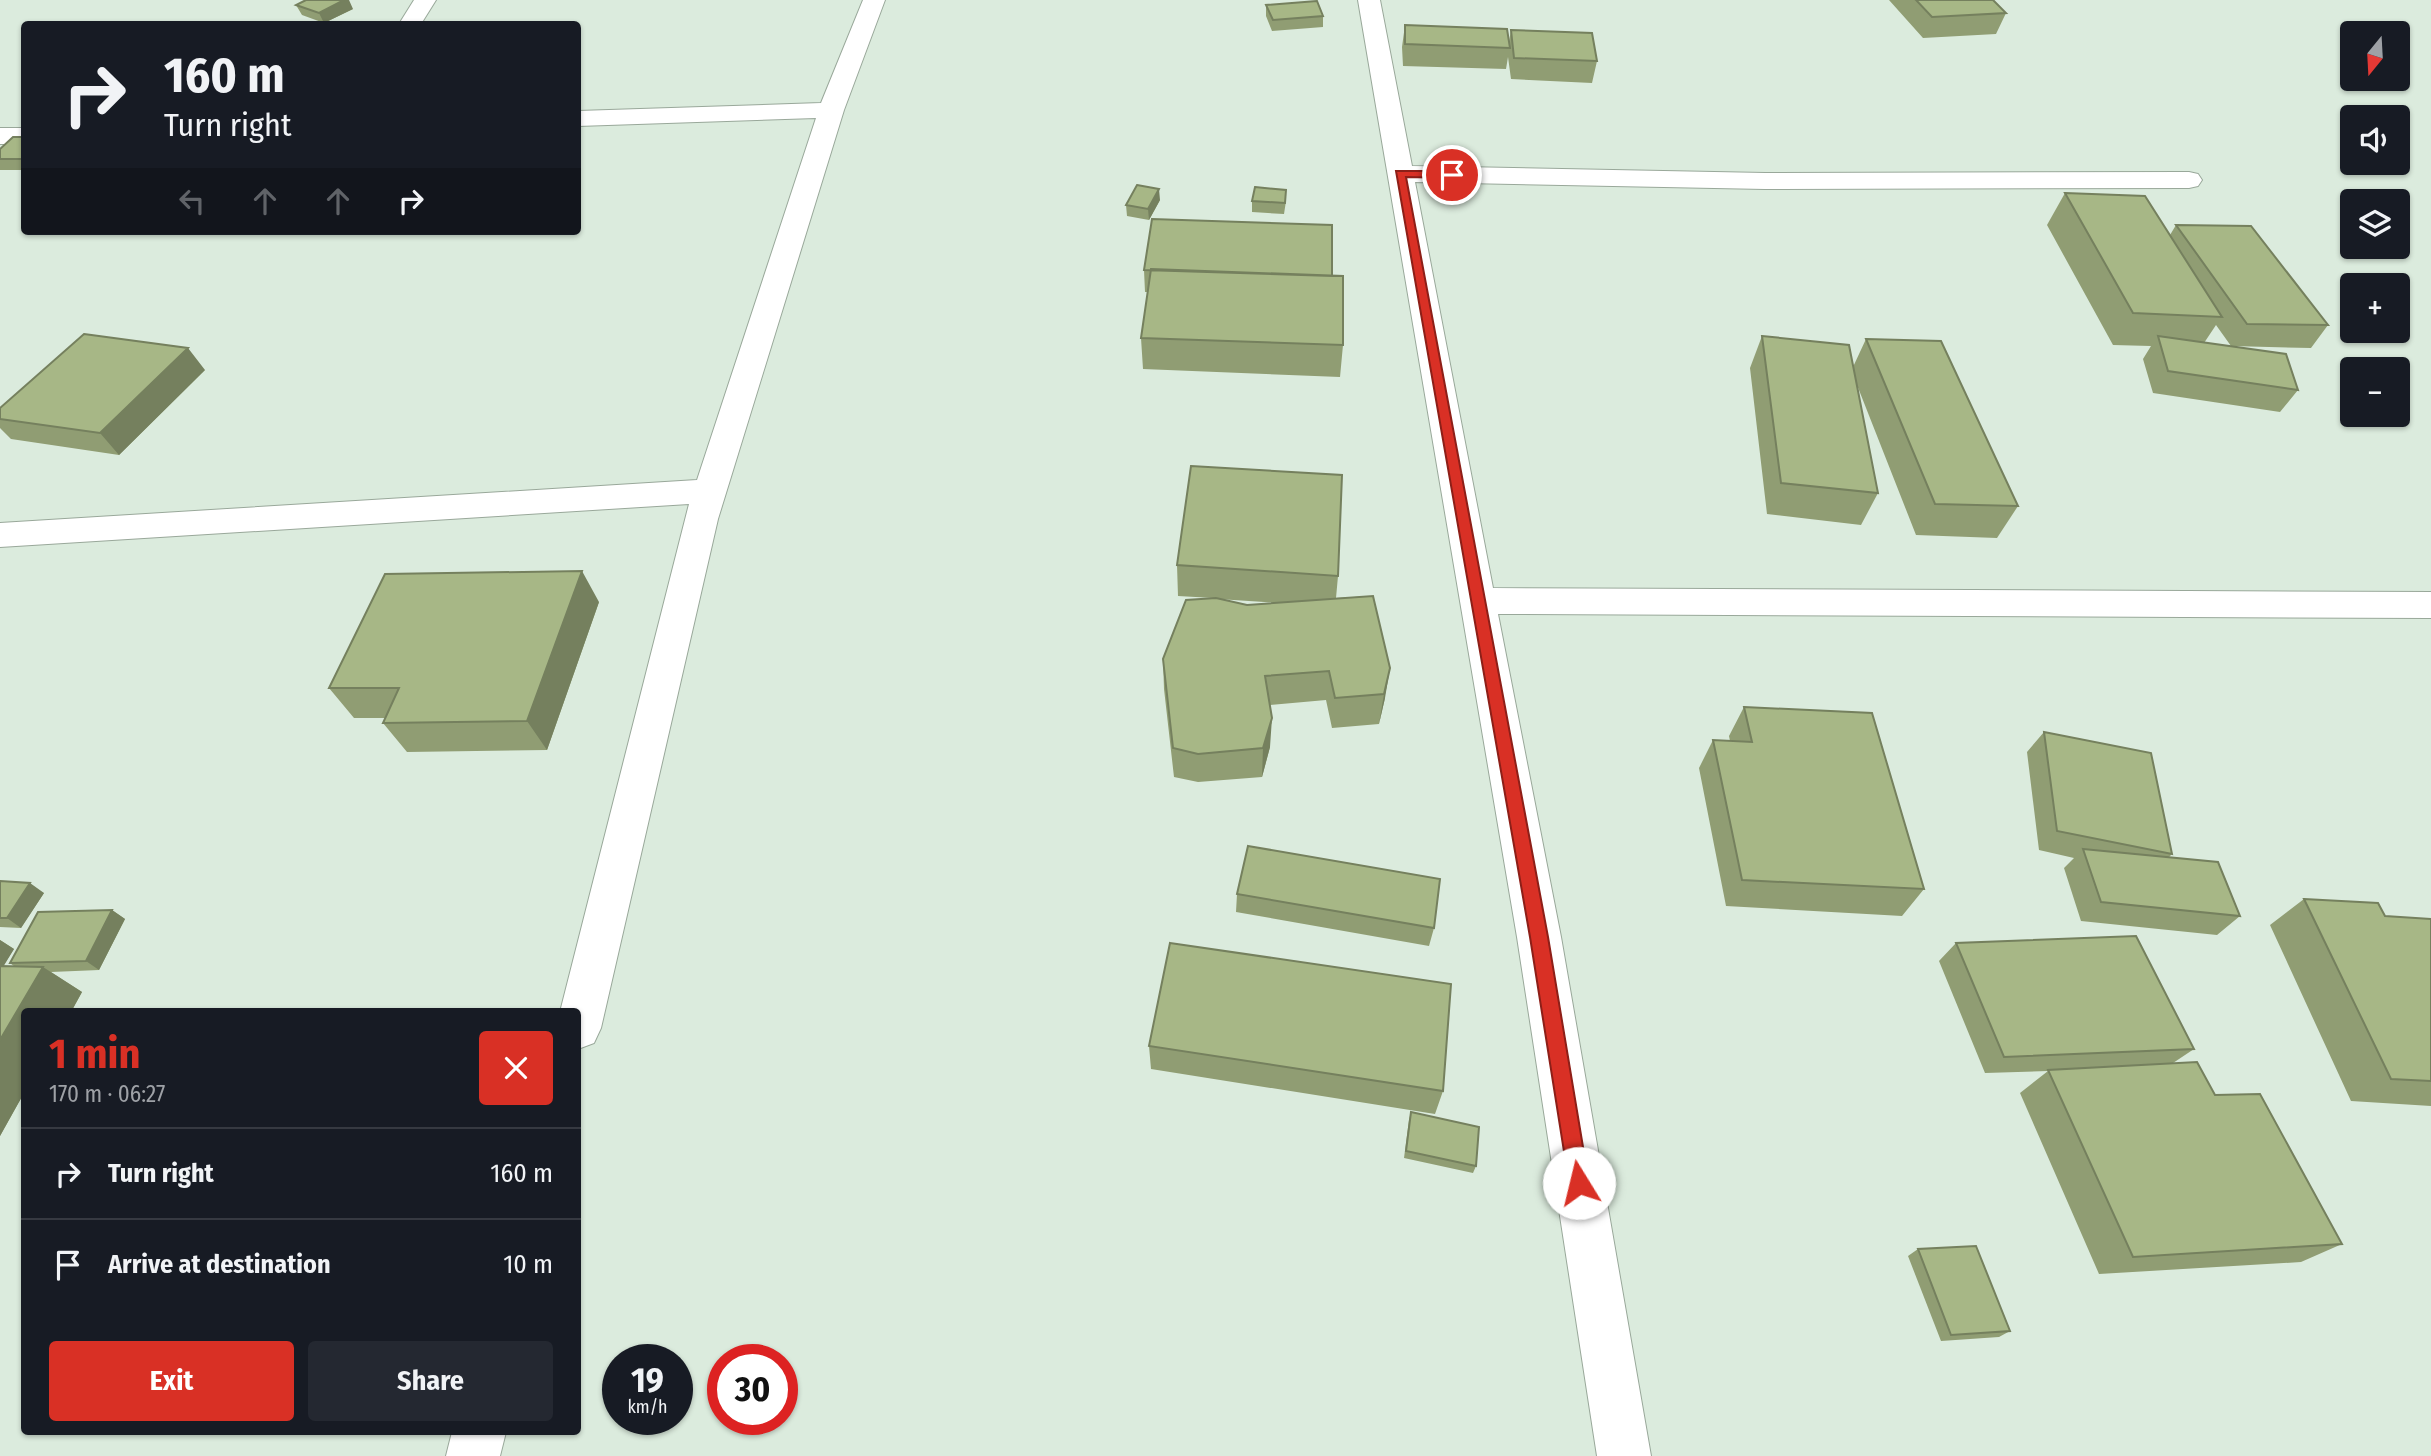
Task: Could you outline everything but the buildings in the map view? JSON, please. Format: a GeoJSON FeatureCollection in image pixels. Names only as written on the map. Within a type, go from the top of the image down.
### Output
{"type":"FeatureCollection","features":[{"type":"Feature","properties":{"kind":"street"},"geometry":{"type":"LineString","coordinates":[[412,21],[425,0]]}},
{"type":"Feature","properties":{"kind":"street"},"geometry":{"type":"LineString","coordinates":[[581,1016],[710,491],[831,110],[874,0]]}},
{"type":"Feature","properties":{"kind":"street"},"geometry":{"type":"LineString","coordinates":[[1369,0],[1539,937],[1624,1456]]}},
{"type":"Feature","properties":{"kind":"street"},"geometry":{"type":"LineString","coordinates":[[581,118],[831,110]]}},
{"type":"Feature","properties":{"kind":"street"},"geometry":{"type":"LineString","coordinates":[[0,136],[21,136]]}},
{"type":"Feature","properties":{"kind":"street"},"geometry":{"type":"LineString","coordinates":[[1400,174],[1765,181],[2189,180]]}},
{"type":"Feature","properties":{"kind":"street"},"geometry":{"type":"LineString","coordinates":[[0,536],[710,491]]}},
{"type":"Feature","properties":{"kind":"street"},"geometry":{"type":"LineString","coordinates":[[1478,601],[2431,605]]}},
{"type":"Feature","properties":{"kind":"street"},"geometry":{"type":"LineString","coordinates":[[473,1456],[478,1435]]}},
{"type":"Feature","properties":{"kind":"route"},"geometry":{"type":"LineString","coordinates":[[1452,175],[1400,174],[1539,937],[1579,1183]]}}]}
